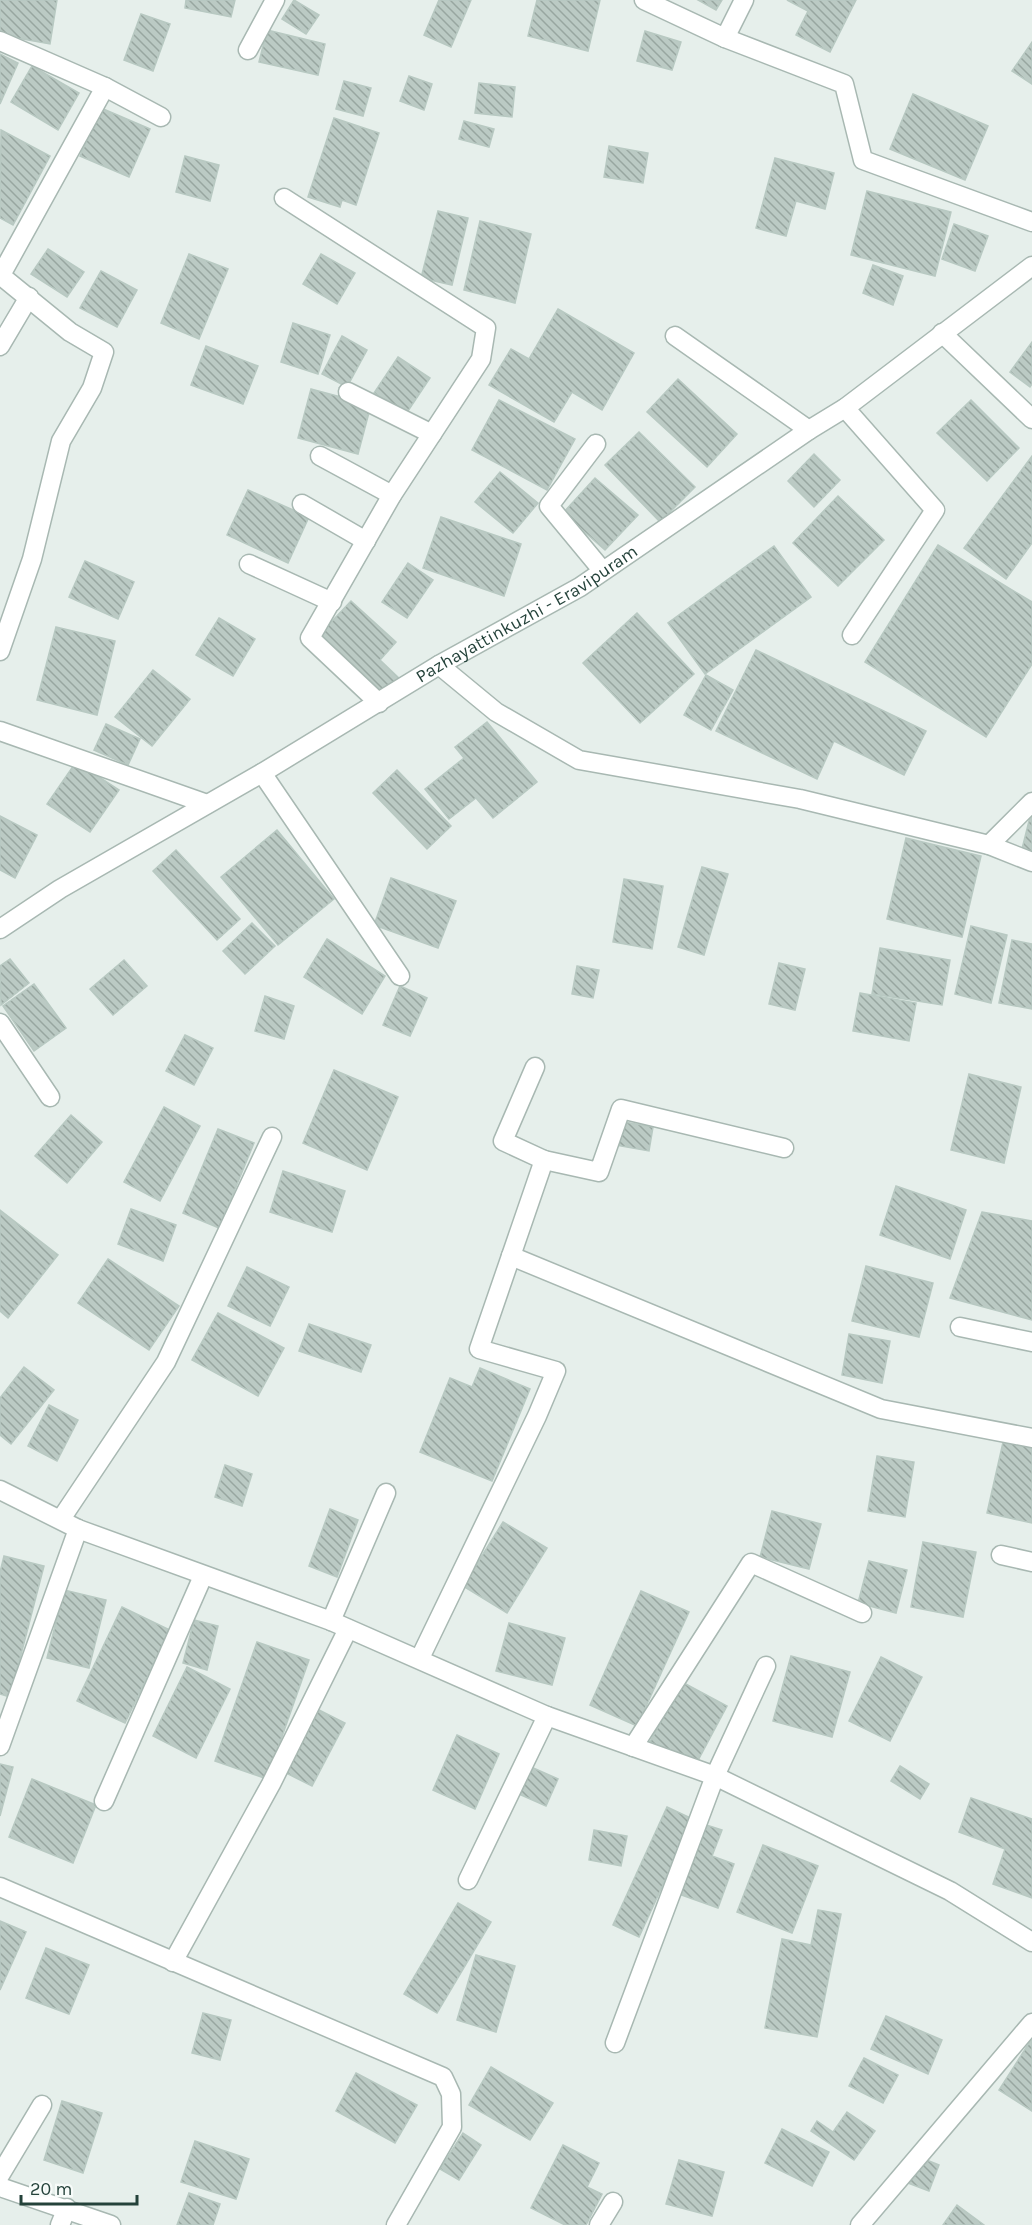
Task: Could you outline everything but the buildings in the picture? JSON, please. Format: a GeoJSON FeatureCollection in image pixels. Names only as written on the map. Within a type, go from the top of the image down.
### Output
{"type":"FeatureCollection","features":[{"type":"Feature","properties":{"kind":"street"},"geometry":{"type":"LineString","coordinates":[[248,50],[275,0]]}},
{"type":"Feature","properties":{"kind":"street"},"geometry":{"type":"LineString","coordinates":[[644,0],[725,38],[844,84],[863,160],[1032,222]]}},
{"type":"Feature","properties":{"kind":"street"},"geometry":{"type":"LineString","coordinates":[[725,38],[744,0]]}},
{"type":"Feature","properties":{"kind":"street"},"geometry":{"type":"LineString","coordinates":[[0,41],[105,87],[161,117]]}},
{"type":"Feature","properties":{"kind":"street"},"geometry":{"type":"LineString","coordinates":[[0,651],[32,559],[61,441],[92,388],[104,352],[70,332],[0,275],[105,87]]}},
{"type":"Feature","properties":{"kind":"street"},"geometry":{"type":"LineString","coordinates":[[284,198],[486,328],[481,359],[392,495],[310,638],[379,703]]}},
{"type":"Feature","properties":{"kind":"street","name":"Pazhayattinkuzhi - Eravipuram"},"geometry":{"type":"LineString","coordinates":[[0,929],[60,889],[262,773],[439,665],[580,587],[809,430],[845,408],[1032,266]]}},
{"type":"Feature","properties":{"kind":"street"},"geometry":{"type":"LineString","coordinates":[[0,346],[29,297]]}},
{"type":"Feature","properties":{"kind":"street"},"geometry":{"type":"LineString","coordinates":[[942,333],[1032,419]]}},
{"type":"Feature","properties":{"kind":"street"},"geometry":{"type":"LineString","coordinates":[[675,336],[809,430]]}},
{"type":"Feature","properties":{"kind":"street"},"geometry":{"type":"LineString","coordinates":[[348,392],[432,434]]}},
{"type":"Feature","properties":{"kind":"street"},"geometry":{"type":"LineString","coordinates":[[845,408],[936,510],[852,635]]}},
{"type":"Feature","properties":{"kind":"street"},"geometry":{"type":"LineString","coordinates":[[596,444],[549,506],[602,570]]}},
{"type":"Feature","properties":{"kind":"street"},"geometry":{"type":"LineString","coordinates":[[320,456],[392,495]]}},
{"type":"Feature","properties":{"kind":"street"},"geometry":{"type":"LineString","coordinates":[[302,504],[366,541]]}},
{"type":"Feature","properties":{"kind":"street"},"geometry":{"type":"LineString","coordinates":[[249,564],[332,602]]}},
{"type":"Feature","properties":{"kind":"street"},"geometry":{"type":"LineString","coordinates":[[439,665],[496,712],[579,760],[800,799],[989,845],[1032,862]]}},
{"type":"Feature","properties":{"kind":"street"},"geometry":{"type":"LineString","coordinates":[[0,731],[207,804]]}},
{"type":"Feature","properties":{"kind":"street"},"geometry":{"type":"LineString","coordinates":[[262,773],[400,976]]}},
{"type":"Feature","properties":{"kind":"street"},"geometry":{"type":"LineString","coordinates":[[989,845],[1032,802]]}},
{"type":"Feature","properties":{"kind":"street"},"geometry":{"type":"LineString","coordinates":[[0,1023],[50,1097]]}},
{"type":"Feature","properties":{"kind":"street"},"geometry":{"type":"LineString","coordinates":[[535,1067],[503,1141],[544,1160],[599,1172],[621,1108],[784,1148]]}},
{"type":"Feature","properties":{"kind":"street"},"geometry":{"type":"LineString","coordinates":[[61,1520],[166,1362],[272,1137]]}},
{"type":"Feature","properties":{"kind":"street"},"geometry":{"type":"LineString","coordinates":[[420,1658],[537,1416],[556,1371],[479,1349],[544,1160]]}},
{"type":"Feature","properties":{"kind":"street"},"geometry":{"type":"LineString","coordinates":[[511,1256],[881,1409],[1032,1438]]}},
{"type":"Feature","properties":{"kind":"street"},"geometry":{"type":"LineString","coordinates":[[960,1327],[1032,1342]]}},
{"type":"Feature","properties":{"kind":"street"},"geometry":{"type":"LineString","coordinates":[[0,1490],[78,1529],[331,1621],[420,1658],[547,1716],[715,1776],[950,1891],[1032,1942]]}},
{"type":"Feature","properties":{"kind":"street"},"geometry":{"type":"LineString","coordinates":[[331,1621],[386,1493]]}},
{"type":"Feature","properties":{"kind":"street"},"geometry":{"type":"LineString","coordinates":[[0,1746],[78,1529]]}},
{"type":"Feature","properties":{"kind":"street"},"geometry":{"type":"LineString","coordinates":[[1001,1555],[1032,1562]]}},
{"type":"Feature","properties":{"kind":"street"},"geometry":{"type":"LineString","coordinates":[[633,1748],[751,1563],[862,1613]]}},
{"type":"Feature","properties":{"kind":"street"},"geometry":{"type":"LineString","coordinates":[[104,1801],[203,1576]]}},
{"type":"Feature","properties":{"kind":"street"},"geometry":{"type":"LineString","coordinates":[[173,1962],[271,1784],[348,1629]]}},
{"type":"Feature","properties":{"kind":"street"},"geometry":{"type":"LineString","coordinates":[[615,2043],[715,1776],[766,1666]]}},
{"type":"Feature","properties":{"kind":"street"},"geometry":{"type":"LineString","coordinates":[[468,1880],[547,1716]]}},
{"type":"Feature","properties":{"kind":"street"},"geometry":{"type":"LineString","coordinates":[[0,1887],[443,2077],[451,2094],[452,2127],[396,2225]]}},
{"type":"Feature","properties":{"kind":"street"},"geometry":{"type":"LineString","coordinates":[[860,2225],[1032,2023]]}},
{"type":"Feature","properties":{"kind":"street"},"geometry":{"type":"LineString","coordinates":[[0,2175],[42,2105]]}},
{"type":"Feature","properties":{"kind":"street"},"geometry":{"type":"LineString","coordinates":[[0,2187],[67,2208],[111,2225]]}},
{"type":"Feature","properties":{"kind":"street"},"geometry":{"type":"LineString","coordinates":[[599,2225],[613,2202]]}},
{"type":"Feature","properties":{"kind":"street"},"geometry":{"type":"LineString","coordinates":[[60,2225],[67,2208]]}}]}
